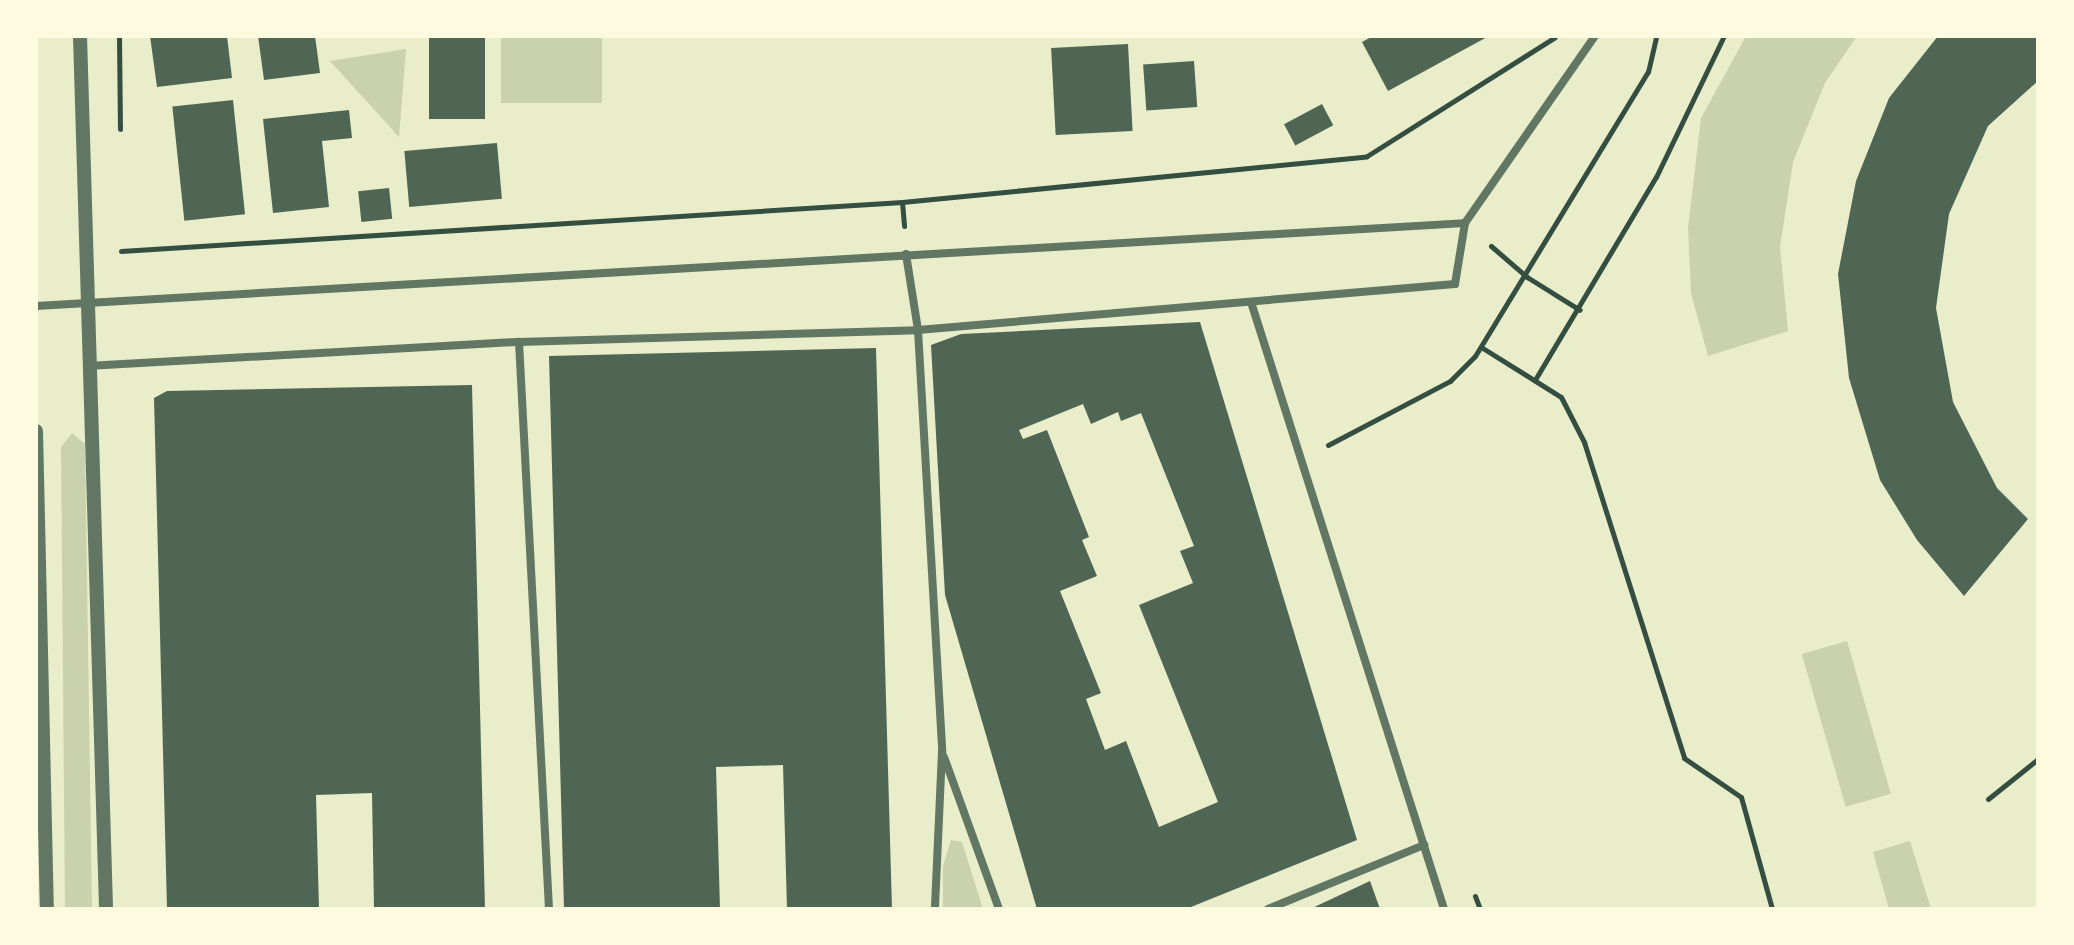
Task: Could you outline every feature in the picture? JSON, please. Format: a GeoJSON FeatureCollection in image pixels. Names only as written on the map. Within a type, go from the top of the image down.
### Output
{"type":"FeatureCollection","features":[{"type":"Feature","properties":{"kind":"street"},"geometry":{"type":"LineString","coordinates":[[80,36],[86,366],[106,909]]}},
{"type":"Feature","properties":{"kind":"street"},"geometry":{"type":"LineString","coordinates":[[86,366],[519,342],[918,330],[1455,284],[1465,223],[1595,36]]}},
{"type":"Feature","properties":{"kind":"street"},"geometry":{"type":"LineString","coordinates":[[36,306],[1465,223]]}},
{"type":"Feature","properties":{"kind":"street"},"geometry":{"type":"LineString","coordinates":[[906,254],[918,330],[942,752],[935,909]]}},
{"type":"Feature","properties":{"kind":"street"},"geometry":{"type":"LineString","coordinates":[[1251,302],[1444,909]]}},
{"type":"Feature","properties":{"kind":"street"},"geometry":{"type":"LineString","coordinates":[[519,342],[549,909]]}},
{"type":"Feature","properties":{"kind":"street"},"geometry":{"type":"LineString","coordinates":[[36,431],[47,909]]}},
{"type":"Feature","properties":{"kind":"street"},"geometry":{"type":"LineString","coordinates":[[942,752],[999,909]]}},
{"type":"Feature","properties":{"kind":"street"},"geometry":{"type":"LineString","coordinates":[[1268,909],[1424,845]]}},
{"type":"Feature","properties":{"kind":"path"},"geometry":{"type":"LineString","coordinates":[[121,252],[902,202],[1367,156],[1556,36]]}},
{"type":"Feature","properties":{"kind":"path"},"geometry":{"type":"LineString","coordinates":[[1324,447],[1450,381],[1481,347],[1527,277],[1648,72],[1656,36]]}},
{"type":"Feature","properties":{"kind":"path"},"geometry":{"type":"LineString","coordinates":[[1536,378],[1580,310],[1656,177],[1724,36]]}},
{"type":"Feature","properties":{"kind":"path"},"geometry":{"type":"LineString","coordinates":[[1465,223],[1527,277],[1580,310]]}},
{"type":"Feature","properties":{"kind":"path"},"geometry":{"type":"LineString","coordinates":[[1481,347],[1536,378],[1561,397],[1584,442],[1684,758],[1741,797],[1772,909]]}},
{"type":"Feature","properties":{"kind":"path"},"geometry":{"type":"LineString","coordinates":[[1988,799],[2038,759]]}},
{"type":"Feature","properties":{"kind":"path"},"geometry":{"type":"LineString","coordinates":[[1469,880],[1480,909]]}},
{"type":"Feature","properties":{"kind":"green space"},"geometry":{"type":"Polygon","coordinates":[[[501,36],[602,36],[602,103],[501,103],[501,36]]]}},
{"type":"Feature","properties":{"kind":"green space"},"geometry":{"type":"Polygon","coordinates":[[[1746,36],[1857,36],[1825,83],[1793,162],[1780,247],[1788,331],[1708,356],[1691,293],[1688,228],[1701,118],[1746,36]]]}},
{"type":"Feature","properties":{"kind":"green space"},"geometry":{"type":"Polygon","coordinates":[[[406,49],[399,137],[330,61],[406,49]]]}},
{"type":"Feature","properties":{"kind":"green space"},"geometry":{"type":"Polygon","coordinates":[[[72,433],[85,444],[92,909],[65,909],[61,447],[72,433]]]}},
{"type":"Feature","properties":{"kind":"green space"},"geometry":{"type":"Polygon","coordinates":[[[1847,641],[1891,794],[1846,807],[1802,654],[1847,641]]]}},
{"type":"Feature","properties":{"kind":"green space"},"geometry":{"type":"Polygon","coordinates":[[[951,840],[962,842],[983,909],[943,909],[943,866],[951,840]]]}},
{"type":"Feature","properties":{"kind":"green space"},"geometry":{"type":"Polygon","coordinates":[[[1910,841],[1931,909],[1889,909],[1873,852],[1910,841]]]}},
{"type":"Feature","properties":{"kind":"building"},"geometry":{"type":"Polygon","coordinates":[[[150,36],[227,36],[232,78],[157,87],[150,36]]]}},
{"type":"Feature","properties":{"kind":"building"},"geometry":{"type":"Polygon","coordinates":[[[258,36],[315,36],[320,73],[264,80],[258,36]]]}},
{"type":"Feature","properties":{"kind":"building"},"geometry":{"type":"Polygon","coordinates":[[[429,36],[485,36],[485,119],[429,119],[429,36]]]}},
{"type":"Feature","properties":{"kind":"building"},"geometry":{"type":"Polygon","coordinates":[[[1373,36],[1489,36],[1388,91],[1362,42],[1373,36]]]}},
{"type":"Feature","properties":{"kind":"building"},"geometry":{"type":"Polygon","coordinates":[[[1938,36],[2038,36],[2038,81],[1988,126],[1949,214],[1936,308],[1953,402],[1997,488],[2028,519],[1964,596],[1917,540],[1880,480],[1849,378],[1838,274],[1856,181],[1889,98],[1938,36]]]}},
{"type":"Feature","properties":{"kind":"building"},"geometry":{"type":"Polygon","coordinates":[[[1128,44],[1133,131],[1056,135],[1051,48],[1128,44]]]}},
{"type":"Feature","properties":{"kind":"building"},"geometry":{"type":"Polygon","coordinates":[[[1194,61],[1197,107],[1146,110],[1143,65],[1194,61]]]}},
{"type":"Feature","properties":{"kind":"building"},"geometry":{"type":"Polygon","coordinates":[[[233,100],[245,214],[184,221],[172,106],[233,100]]]}},
{"type":"Feature","properties":{"kind":"building"},"geometry":{"type":"Polygon","coordinates":[[[1322,104],[1333,125],[1295,145],[1284,124],[1322,104]]]}},
{"type":"Feature","properties":{"kind":"building"},"geometry":{"type":"Polygon","coordinates":[[[349,110],[352,138],[322,141],[329,207],[273,213],[263,119],[349,110]]]}},
{"type":"Feature","properties":{"kind":"building"},"geometry":{"type":"Polygon","coordinates":[[[497,143],[502,199],[409,207],[404,151],[497,143]]]}},
{"type":"Feature","properties":{"kind":"building"},"geometry":{"type":"Polygon","coordinates":[[[389,188],[392,219],[361,222],[358,191],[389,188]]]}},
{"type":"Feature","properties":{"kind":"building"},"geometry":{"type":"Polygon","coordinates":[[[1200,322],[1357,840],[1186,909],[1037,909],[945,595],[931,345],[961,334],[1200,322]],[[1083,404],[1019,430],[1023,439],[1047,430],[1089,537],[1082,540],[1097,576],[1060,591],[1101,693],[1086,699],[1105,750],[1126,741],[1159,827],[1218,802],[1139,605],[1193,583],[1180,551],[1194,546],[1141,413],[1121,421],[1118,412],[1091,424],[1083,404]]]}},
{"type":"Feature","properties":{"kind":"building"},"geometry":{"type":"Polygon","coordinates":[[[876,348],[892,909],[787,909],[783,765],[716,767],[720,909],[564,909],[549,356],[876,348]]]}},
{"type":"Feature","properties":{"kind":"building"},"geometry":{"type":"Polygon","coordinates":[[[472,385],[485,909],[374,909],[372,793],[316,795],[319,909],[167,909],[154,398],[167,391],[472,385]]]}},
{"type":"Feature","properties":{"kind":"building"},"geometry":{"type":"Polygon","coordinates":[[[1370,881],[1380,909],[1310,909],[1370,881]]]}}]}
